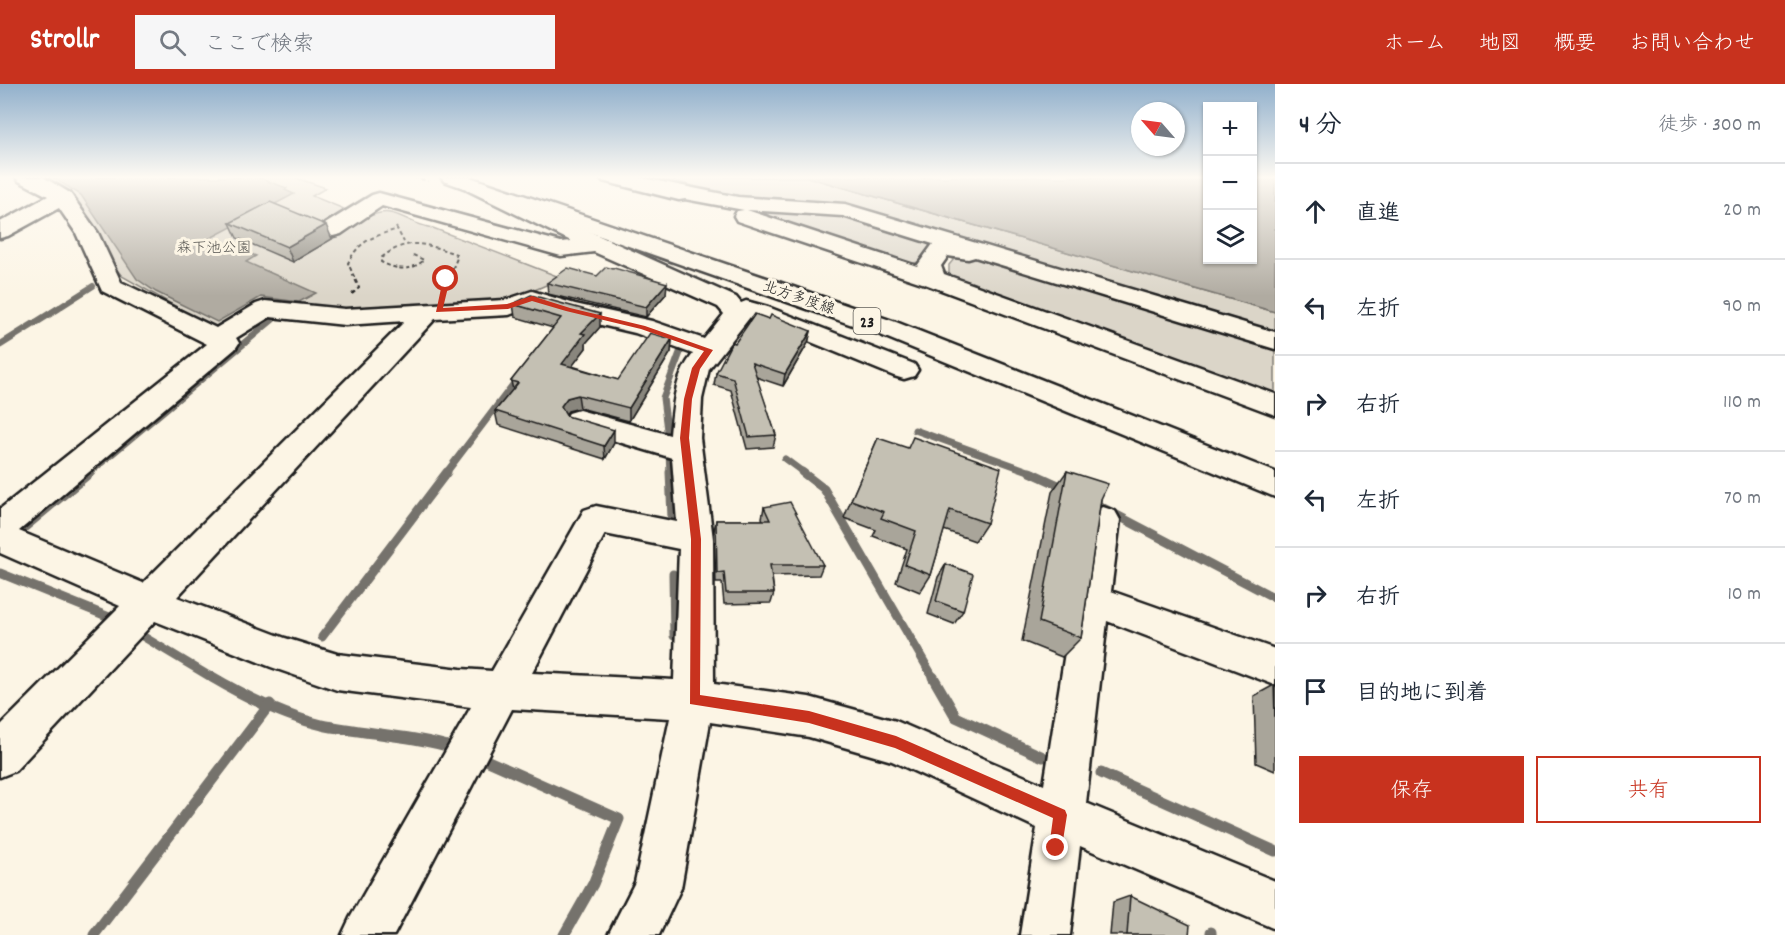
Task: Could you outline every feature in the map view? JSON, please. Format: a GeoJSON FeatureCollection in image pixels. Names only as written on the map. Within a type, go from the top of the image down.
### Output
{"type":"FeatureCollection","features":[{"type":"Feature","properties":{"kind":"street"},"geometry":{"type":"LineString","coordinates":[[0,231],[26,217]]}},
{"type":"Feature","properties":{"kind":"street"},"geometry":{"type":"LineString","coordinates":[[76,217],[87,233],[111,286],[226,343],[4,537],[149,602],[285,655],[337,672],[461,688],[694,700],[809,717],[896,742],[1060,815],[1275,905]]}},
{"type":"Feature","properties":{"kind":"street"},"geometry":{"type":"LineString","coordinates":[[333,229],[352,217]]}},
{"type":"Feature","properties":{"kind":"street"},"geometry":{"type":"LineString","coordinates":[[443,217],[561,249],[597,245]]}},
{"type":"Feature","properties":{"kind":"street"},"geometry":{"type":"LineString","coordinates":[[538,217],[727,302],[737,314]]}},
{"type":"Feature","properties":{"kind":"street","name":"北方多度線"},"geometry":{"type":"LineString","coordinates":[[568,217],[887,328],[1275,485]]}},
{"type":"Feature","properties":{"kind":"street"},"geometry":{"type":"LineString","coordinates":[[746,217],[934,279],[1275,405]]}},
{"type":"Feature","properties":{"kind":"street"},"geometry":{"type":"LineString","coordinates":[[866,217],[1275,341]]}},
{"type":"Feature","properties":{"kind":"street"},"geometry":{"type":"LineString","coordinates":[[934,279],[929,266],[942,248],[994,257]]}},
{"type":"Feature","properties":{"kind":"street"},"geometry":{"type":"LineString","coordinates":[[218,338],[265,309],[345,317],[508,307],[532,298],[568,310],[643,327],[709,350]]}},
{"type":"Feature","properties":{"kind":"street"},"geometry":{"type":"LineString","coordinates":[[633,935],[657,888],[694,700],[696,539],[685,438],[688,399],[696,368],[737,314],[746,309],[759,312],[904,370]]}},
{"type":"Feature","properties":{"kind":"street"},"geometry":{"type":"LineString","coordinates":[[0,756],[434,311]]}},
{"type":"Feature","properties":{"kind":"street"},"geometry":{"type":"LineString","coordinates":[[579,420],[686,451]]}},
{"type":"Feature","properties":{"kind":"street"},"geometry":{"type":"LineString","coordinates":[[367,935],[596,519],[696,539]]}},
{"type":"Feature","properties":{"kind":"street"},"geometry":{"type":"LineString","coordinates":[[1045,935],[1103,520]]}},
{"type":"Feature","properties":{"kind":"street"},"geometry":{"type":"LineString","coordinates":[[1091,599],[1275,667]]}},
{"type":"Feature","properties":{"kind":"path"},"geometry":{"type":"LineString","coordinates":[[329,315],[359,288],[348,263],[355,247],[362,241],[398,228]]}},
{"type":"Feature","properties":{"kind":"path"},"geometry":{"type":"LineString","coordinates":[[413,255],[424,260],[420,265],[403,270],[381,262],[381,258],[398,244],[407,241],[456,254],[457,258],[434,311]]}},
{"type":"Feature","properties":{"kind":"green space","name":"森下池公園"},"geometry":{"type":"Polygon","coordinates":[[[73,217],[401,217],[562,278],[510,301],[348,313],[301,306],[217,330],[122,276],[73,217]]]}},
{"type":"Feature","properties":{"kind":"green space"},"geometry":{"type":"Polygon","coordinates":[[[761,217],[851,217],[925,240],[931,247],[922,261],[910,264],[761,217]]]}},
{"type":"Feature","properties":{"kind":"green space"},"geometry":{"type":"Polygon","coordinates":[[[883,217],[945,217],[1275,312],[1275,332],[883,217]]]}},
{"type":"Feature","properties":{"kind":"green space"},"geometry":{"type":"Polygon","coordinates":[[[978,258],[1275,348],[1275,395],[956,279],[949,274],[949,265],[954,259],[978,258]]]}},
{"type":"Feature","properties":{"kind":"shaded area"},"geometry":{"type":"Polygon","coordinates":[[[95,217],[251,217],[203,242],[219,250],[228,245],[256,256],[246,262],[316,293],[299,302],[261,297],[217,322],[156,292],[137,279],[95,217]]]}},
{"type":"Feature","properties":{"kind":"shaded area"},"geometry":{"type":"Polygon","coordinates":[[[945,217],[1203,217],[1203,264],[1257,264],[1257,217],[1275,217],[1275,312],[945,217]]]}},
{"type":"Feature","properties":{"kind":"building"},"geometry":{"type":"Polygon","coordinates":[[[242,217],[306,217],[326,225],[287,247],[230,223],[242,217]]]}},
{"type":"Feature","properties":{"kind":"building"},"geometry":{"type":"Polygon","coordinates":[[[606,267],[667,283],[646,307],[547,283],[568,268],[597,276],[606,267]]]}},
{"type":"Feature","properties":{"kind":"building"},"geometry":{"type":"Polygon","coordinates":[[[531,295],[600,314],[581,333],[585,334],[562,364],[618,380],[650,333],[672,339],[629,408],[578,395],[567,398],[561,406],[567,416],[614,430],[604,446],[495,411],[518,383],[511,381],[561,318],[513,304],[531,295]]]}},
{"type":"Feature","properties":{"kind":"building"},"geometry":{"type":"Polygon","coordinates":[[[755,314],[769,319],[771,315],[811,331],[785,374],[752,363],[776,435],[749,437],[733,378],[716,373],[732,342],[735,343],[755,314]]]}},
{"type":"Feature","properties":{"kind":"building"},"geometry":{"type":"Polygon","coordinates":[[[913,437],[1001,468],[987,523],[950,510],[931,575],[905,565],[916,531],[881,518],[884,512],[851,500],[878,438],[908,448],[913,437]]]}},
{"type":"Feature","properties":{"kind":"building"},"geometry":{"type":"Polygon","coordinates":[[[1067,471],[1108,484],[1101,499],[1081,638],[1039,622],[1067,471]]]}},
{"type":"Feature","properties":{"kind":"building"},"geometry":{"type":"Polygon","coordinates":[[[790,502],[823,565],[770,565],[774,593],[726,593],[724,572],[717,573],[716,520],[770,520],[764,507],[790,502]]]}},
{"type":"Feature","properties":{"kind":"building"},"geometry":{"type":"Polygon","coordinates":[[[946,564],[973,574],[963,611],[936,601],[946,564]]]}},
{"type":"Feature","properties":{"kind":"building"},"geometry":{"type":"Polygon","coordinates":[[[1130,896],[1190,925],[1189,935],[1127,935],[1130,896]]]}},
{"type":"Feature","properties":{"kind":"waterway"},"geometry":{"type":"LineString","coordinates":[[57,309],[93,286]]}},
{"type":"Feature","properties":{"kind":"waterway"},"geometry":{"type":"LineString","coordinates":[[0,345],[59,308]]}},
{"type":"Feature","properties":{"kind":"waterway"},"geometry":{"type":"LineString","coordinates":[[89,473],[273,319]]}},
{"type":"Feature","properties":{"kind":"waterway"},"geometry":{"type":"LineString","coordinates":[[668,438],[663,398],[681,350]]}},
{"type":"Feature","properties":{"kind":"waterway"},"geometry":{"type":"LineString","coordinates":[[446,473],[518,378]]}},
{"type":"Feature","properties":{"kind":"waterway"},"geometry":{"type":"LineString","coordinates":[[915,430],[1034,473]]}},
{"type":"Feature","properties":{"kind":"waterway"},"geometry":{"type":"LineString","coordinates":[[669,453],[670,473]]}},
{"type":"Feature","properties":{"kind":"waterway"},"geometry":{"type":"LineString","coordinates":[[785,459],[804,473]]}},
{"type":"Feature","properties":{"kind":"waterway"},"geometry":{"type":"LineString","coordinates":[[0,548],[91,472]]}},
{"type":"Feature","properties":{"kind":"waterway"},"geometry":{"type":"LineString","coordinates":[[322,637],[447,472]]}},
{"type":"Feature","properties":{"kind":"waterway"},"geometry":{"type":"LineString","coordinates":[[670,472],[672,518]]}},
{"type":"Feature","properties":{"kind":"waterway"},"geometry":{"type":"LineString","coordinates":[[802,472],[824,489],[934,679]]}},
{"type":"Feature","properties":{"kind":"waterway"},"geometry":{"type":"LineString","coordinates":[[1030,472],[1065,488]]}},
{"type":"Feature","properties":{"kind":"waterway"},"geometry":{"type":"LineString","coordinates":[[1090,501],[1275,598]]}},
{"type":"Feature","properties":{"kind":"waterway"},"geometry":{"type":"LineString","coordinates":[[0,573],[114,619]]}},
{"type":"Feature","properties":{"kind":"waterway"},"geometry":{"type":"LineString","coordinates":[[673,574],[674,636]]}},
{"type":"Feature","properties":{"kind":"waterway"},"geometry":{"type":"LineString","coordinates":[[134,631],[214,679]]}},
{"type":"Feature","properties":{"kind":"waterway"},"geometry":{"type":"LineString","coordinates":[[212,677],[268,706]]}},
{"type":"Feature","properties":{"kind":"waterway"},"geometry":{"type":"LineString","coordinates":[[933,677],[956,717],[1043,757]]}},
{"type":"Feature","properties":{"kind":"waterway"},"geometry":{"type":"LineString","coordinates":[[94,935],[268,706]]}},
{"type":"Feature","properties":{"kind":"waterway"},"geometry":{"type":"LineString","coordinates":[[268,706],[293,717],[322,725],[421,740],[454,748]]}},
{"type":"Feature","properties":{"kind":"waterway"},"geometry":{"type":"LineString","coordinates":[[477,756],[619,819],[593,884],[564,935]]}},
{"type":"Feature","properties":{"kind":"waterway"},"geometry":{"type":"LineString","coordinates":[[1101,773],[1275,851]]}},
{"type":"Feature","properties":{"kind":"route"},"geometry":{"type":"LineString","coordinates":[[446,279],[439,310],[508,307],[532,298],[568,310],[643,327],[709,350],[696,368],[688,399],[685,438],[696,539],[694,700],[809,717],[896,742],[1060,815],[1056,848]]}}]}
